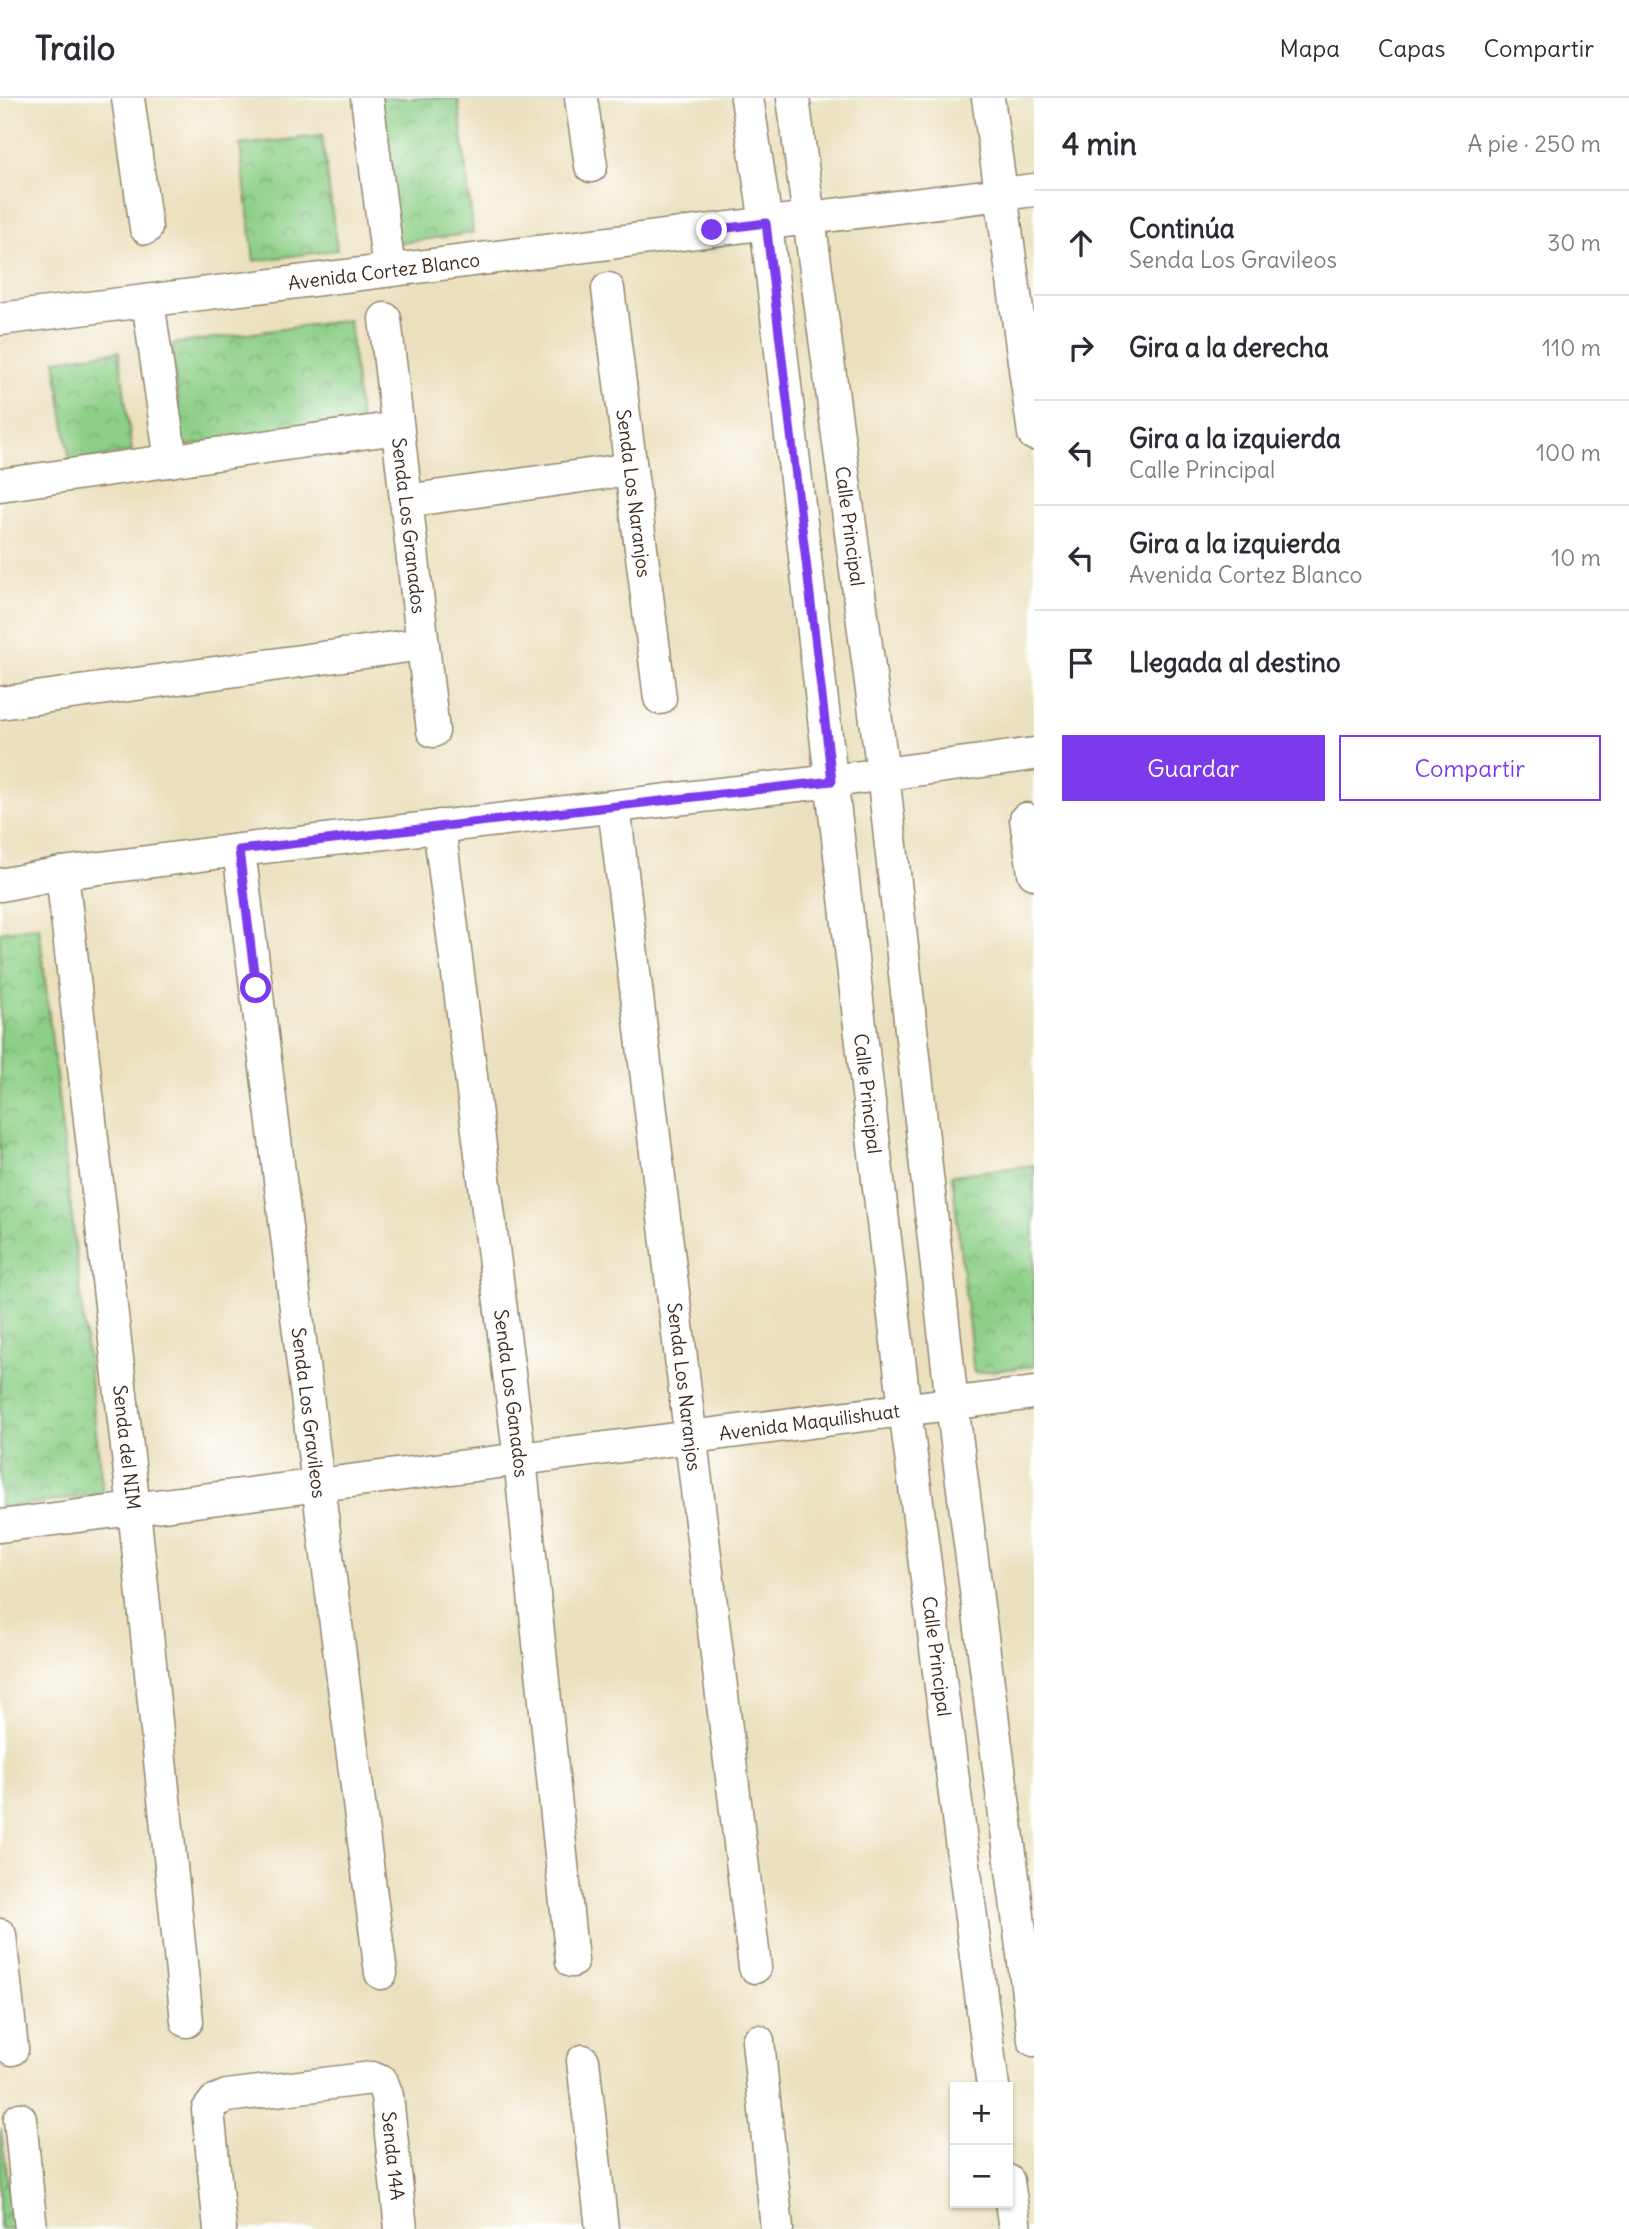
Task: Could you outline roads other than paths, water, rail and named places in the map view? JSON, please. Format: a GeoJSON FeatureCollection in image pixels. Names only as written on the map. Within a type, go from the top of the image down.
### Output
{"type":"FeatureCollection","features":[{"type":"Feature","properties":{"kind":"street"},"geometry":{"type":"LineString","coordinates":[[128,98],[146,228]]}},
{"type":"Feature","properties":{"kind":"street"},"geometry":{"type":"LineString","coordinates":[[367,98],[389,271]]}},
{"type":"Feature","properties":{"kind":"street"},"geometry":{"type":"LineString","coordinates":[[581,98],[591,166]]}},
{"type":"Feature","properties":{"kind":"street","name":"Calle Principal"},"geometry":{"type":"LineString","coordinates":[[747,98],[766,223],[905,1410],[992,2082]]}},
{"type":"Feature","properties":{"kind":"street","name":"Calle Principal"},"geometry":{"type":"LineString","coordinates":[[793,98],[883,773],[952,1404],[1033,2033]]}},
{"type":"Feature","properties":{"kind":"street"},"geometry":{"type":"LineString","coordinates":[[988,98],[1034,434]]}},
{"type":"Feature","properties":{"kind":"street","name":"Avenida Cortez Blanco"},"geometry":{"type":"LineString","coordinates":[[0,319],[1034,190]]}},
{"type":"Feature","properties":{"kind":"street","name":"Senda Los Naranjos"},"geometry":{"type":"LineString","coordinates":[[608,289],[660,698]]}},
{"type":"Feature","properties":{"kind":"street"},"geometry":{"type":"LineString","coordinates":[[148,301],[171,461]]}},
{"type":"Feature","properties":{"kind":"street","name":"Senda Los Granados"},"geometry":{"type":"LineString","coordinates":[[385,319],[433,731]]}},
{"type":"Feature","properties":{"kind":"street"},"geometry":{"type":"LineString","coordinates":[[0,485],[397,428]]}},
{"type":"Feature","properties":{"kind":"street"},"geometry":{"type":"LineString","coordinates":[[406,501],[631,469]]}},
{"type":"Feature","properties":{"kind":"street"},"geometry":{"type":"LineString","coordinates":[[0,703],[422,644]]}},
{"type":"Feature","properties":{"kind":"street"},"geometry":{"type":"LineString","coordinates":[[2,883],[239,850],[832,781],[1034,754]]}},
{"type":"Feature","properties":{"kind":"street","name":"Senda Los Naranjos"},"geometry":{"type":"LineString","coordinates":[[614,807],[755,1967]]}},
{"type":"Feature","properties":{"kind":"street"},"geometry":{"type":"LineString","coordinates":[[1026,818],[1034,873]]}},
{"type":"Feature","properties":{"kind":"street","name":"Senda Los Ganados"},"geometry":{"type":"LineString","coordinates":[[439,826],[520,1459],[572,1961]]}},
{"type":"Feature","properties":{"kind":"street","name":"Senda Los Gravileos"},"geometry":{"type":"LineString","coordinates":[[239,850],[381,1973]]}},
{"type":"Feature","properties":{"kind":"street","name":"Senda del NIM"},"geometry":{"type":"LineString","coordinates":[[62,873],[134,1509],[187,2021]]}},
{"type":"Feature","properties":{"kind":"street","name":"Avenida Maquilishuat"},"geometry":{"type":"LineString","coordinates":[[0,1525],[1034,1393]]}},
{"type":"Feature","properties":{"kind":"street"},"geometry":{"type":"LineString","coordinates":[[0,1935],[12,2049]]}},
{"type":"Feature","properties":{"kind":"street"},"geometry":{"type":"LineString","coordinates":[[985,2032],[1033,2033]]}},
{"type":"Feature","properties":{"kind":"street"},"geometry":{"type":"LineString","coordinates":[[758,2041],[777,2229]]}},
{"type":"Feature","properties":{"kind":"street"},"geometry":{"type":"LineString","coordinates":[[583,2061],[602,2229]]}},
{"type":"Feature","properties":{"kind":"street","name":"Senda 14A"},"geometry":{"type":"LineString","coordinates":[[220,2229],[208,2110],[215,2101],[227,2096],[372,2078],[382,2082],[387,2096],[401,2229]]}},
{"type":"Feature","properties":{"kind":"street"},"geometry":{"type":"LineString","coordinates":[[20,2119],[31,2229]]}},
{"type":"Feature","properties":{"kind":"street"},"geometry":{"type":"LineString","coordinates":[[1012,2208],[1015,2229]]}}]}
